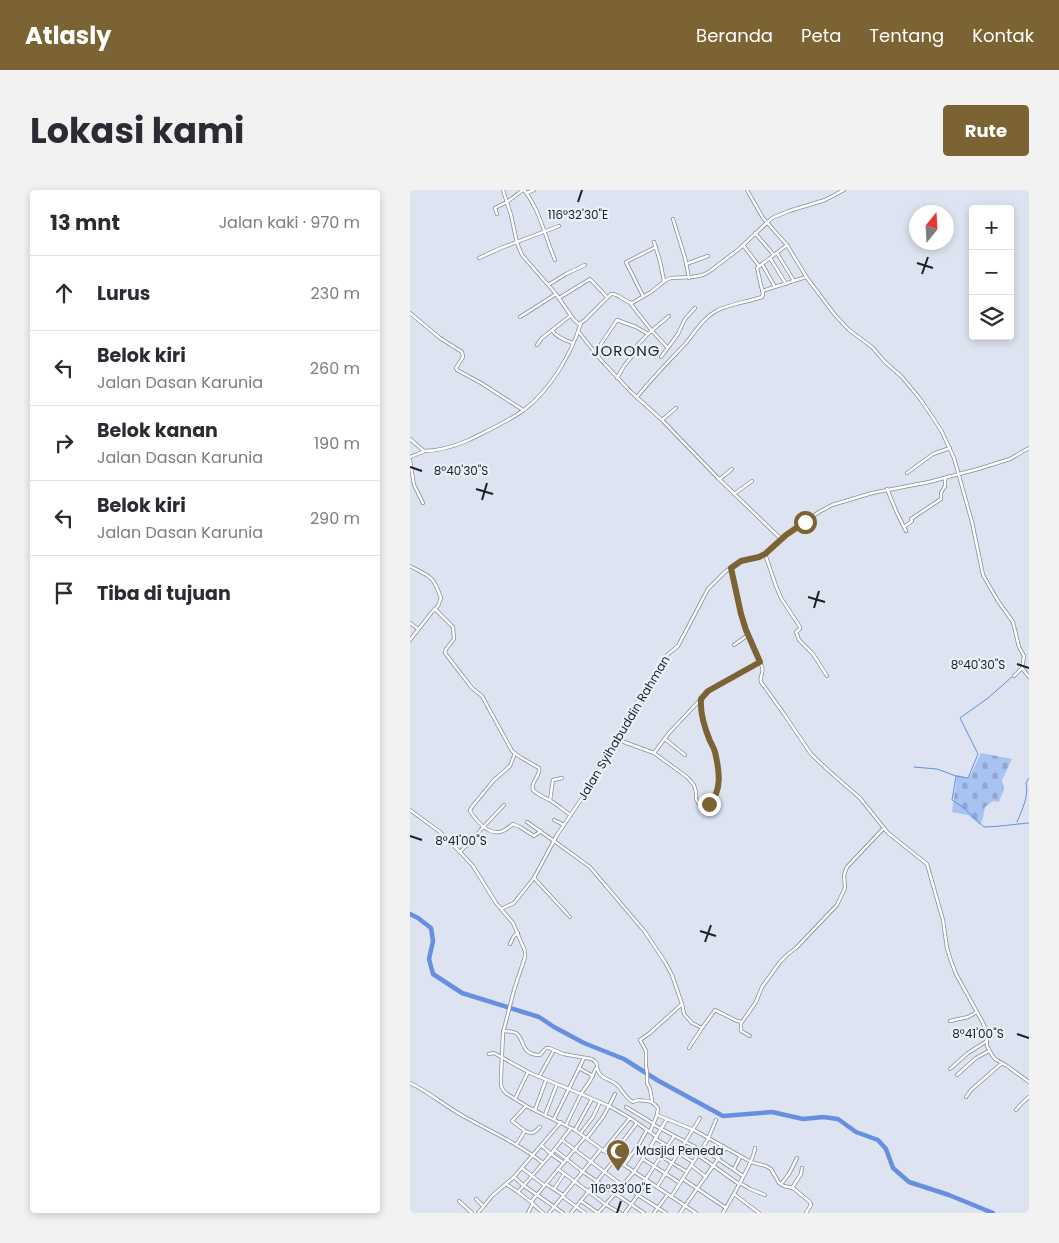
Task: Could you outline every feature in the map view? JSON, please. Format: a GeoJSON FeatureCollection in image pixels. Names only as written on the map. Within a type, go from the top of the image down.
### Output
{"type":"FeatureCollection","features":[{"type":"Feature","properties":{"kind":"street"},"geometry":{"type":"LineString","coordinates":[[503,190],[522,255],[556,294],[570,316],[576,323],[580,323]]}},
{"type":"Feature","properties":{"kind":"street"},"geometry":{"type":"LineString","coordinates":[[497,214],[495,208],[525,191],[534,190]]}},
{"type":"Feature","properties":{"kind":"street"},"geometry":{"type":"LineString","coordinates":[[746,190],[757,210],[787,245],[806,277],[828,306],[849,330],[872,347],[900,375],[914,390],[934,418],[954,458],[972,522],[984,575],[998,601],[1013,622],[1024,656],[1022,668],[1014,676]]}},
{"type":"Feature","properties":{"kind":"street"},"geometry":{"type":"LineString","coordinates":[[630,303],[671,278],[689,278],[703,275],[730,257],[766,222],[777,216],[826,200],[844,190]]}},
{"type":"Feature","properties":{"kind":"street"},"geometry":{"type":"LineString","coordinates":[[525,191],[541,221],[555,260]]}},
{"type":"Feature","properties":{"kind":"street"},"geometry":{"type":"LineString","coordinates":[[673,219],[689,278]]}},
{"type":"Feature","properties":{"kind":"street"},"geometry":{"type":"LineString","coordinates":[[479,258],[559,226]]}},
{"type":"Feature","properties":{"kind":"street"},"geometry":{"type":"LineString","coordinates":[[755,233],[774,255]]}},
{"type":"Feature","properties":{"kind":"street"},"geometry":{"type":"LineString","coordinates":[[654,242],[664,281]]}},
{"type":"Feature","properties":{"kind":"street"},"geometry":{"type":"LineString","coordinates":[[743,245],[775,287]]}},
{"type":"Feature","properties":{"kind":"street"},"geometry":{"type":"LineString","coordinates":[[637,397],[714,312],[762,297],[763,294],[757,269],[787,245]]}},
{"type":"Feature","properties":{"kind":"street"},"geometry":{"type":"LineString","coordinates":[[643,296],[626,262],[656,247]]}},
{"type":"Feature","properties":{"kind":"street"},"geometry":{"type":"LineString","coordinates":[[777,253],[794,281]]}},
{"type":"Feature","properties":{"kind":"street"},"geometry":{"type":"LineString","coordinates":[[686,264],[708,256]]}},
{"type":"Feature","properties":{"kind":"street"},"geometry":{"type":"LineString","coordinates":[[770,258],[786,284]]}},
{"type":"Feature","properties":{"kind":"street"},"geometry":{"type":"LineString","coordinates":[[548,285],[585,265]]}},
{"type":"Feature","properties":{"kind":"street"},"geometry":{"type":"LineString","coordinates":[[762,291],[806,277]]}},
{"type":"Feature","properties":{"kind":"street"},"geometry":{"type":"LineString","coordinates":[[559,298],[590,279],[607,297]]}},
{"type":"Feature","properties":{"kind":"street"},"geometry":{"type":"LineString","coordinates":[[520,316],[556,294]]}},
{"type":"Feature","properties":{"kind":"street"},"geometry":{"type":"LineString","coordinates":[[423,503],[414,485],[410,459],[425,452],[462,443],[504,422],[523,410],[535,400],[557,374],[573,343],[580,323],[611,294],[630,303],[668,348]]}},
{"type":"Feature","properties":{"kind":"street"},"geometry":{"type":"LineString","coordinates":[[661,357],[678,334],[685,319],[695,308]]}},
{"type":"Feature","properties":{"kind":"street"},"geometry":{"type":"LineString","coordinates":[[410,313],[440,338],[462,352],[463,356],[456,368],[457,370],[487,386],[523,410]]}},
{"type":"Feature","properties":{"kind":"street"},"geometry":{"type":"LineString","coordinates":[[537,346],[542,338],[570,316]]}},
{"type":"Feature","properties":{"kind":"street"},"geometry":{"type":"LineString","coordinates":[[617,378],[633,355],[632,351],[668,316]]}},
{"type":"Feature","properties":{"kind":"street"},"geometry":{"type":"LineString","coordinates":[[598,356],[601,344],[618,320],[648,334]]}},
{"type":"Feature","properties":{"kind":"street"},"geometry":{"type":"LineString","coordinates":[[552,330],[559,337],[573,343]]}},
{"type":"Feature","properties":{"kind":"street"},"geometry":{"type":"LineString","coordinates":[[578,331],[617,378],[782,539]]}},
{"type":"Feature","properties":{"kind":"street"},"geometry":{"type":"LineString","coordinates":[[662,420],[676,408]]}},
{"type":"Feature","properties":{"kind":"street"},"geometry":{"type":"LineString","coordinates":[[410,438],[425,452]]}},
{"type":"Feature","properties":{"kind":"street"},"geometry":{"type":"LineString","coordinates":[[907,473],[932,455],[950,448]]}},
{"type":"Feature","properties":{"kind":"street","name":"Jalan Syihabuddin Rahman"},"geometry":{"type":"LineString","coordinates":[[501,909],[514,903],[534,878],[554,841],[599,773],[632,711],[667,655],[678,646],[708,589],[717,579],[741,561],[765,554],[782,539],[828,507],[849,499],[887,489],[958,475],[1010,459],[1029,448]]}},
{"type":"Feature","properties":{"kind":"street"},"geometry":{"type":"LineString","coordinates":[[720,480],[732,469]]}},
{"type":"Feature","properties":{"kind":"street"},"geometry":{"type":"LineString","coordinates":[[904,527],[940,499],[945,486],[945,478]]}},
{"type":"Feature","properties":{"kind":"street"},"geometry":{"type":"LineString","coordinates":[[734,494],[752,481]]}},
{"type":"Feature","properties":{"kind":"street"},"geometry":{"type":"LineString","coordinates":[[887,489],[896,513],[906,531]]}},
{"type":"Feature","properties":{"kind":"street"},"geometry":{"type":"LineString","coordinates":[[765,554],[781,598],[800,628],[796,631],[798,637],[813,654],[827,676]]}},
{"type":"Feature","properties":{"kind":"street"},"geometry":{"type":"LineString","coordinates":[[410,566],[433,580],[441,598],[440,604],[410,640]]}},
{"type":"Feature","properties":{"kind":"street"},"geometry":{"type":"LineString","coordinates":[[731,568],[738,604],[763,672],[761,682],[808,751],[860,798],[883,828],[927,864],[943,920],[951,961],[985,1028],[989,1051],[995,1059],[1029,1082]]}},
{"type":"Feature","properties":{"kind":"street"},"geometry":{"type":"LineString","coordinates":[[435,609],[454,628],[454,639],[446,649],[446,653],[472,688],[482,696],[507,743],[514,752],[539,768],[540,772],[532,789],[536,794],[550,800],[571,815]]}},
{"type":"Feature","properties":{"kind":"street"},"geometry":{"type":"LineString","coordinates":[[410,623],[418,630]]}},
{"type":"Feature","properties":{"kind":"street"},"geometry":{"type":"LineString","coordinates":[[734,645],[748,635]]}},
{"type":"Feature","properties":{"kind":"street"},"geometry":{"type":"LineString","coordinates":[[654,753],[684,716],[708,691],[760,662]]}},
{"type":"Feature","properties":{"kind":"street"},"geometry":{"type":"LineString","coordinates":[[1022,668],[1029,677]]}},
{"type":"Feature","properties":{"kind":"street"},"geometry":{"type":"LineString","coordinates":[[616,739],[654,753],[690,779],[700,804],[708,805],[717,792],[719,780],[715,753],[703,719],[701,699]]}},
{"type":"Feature","properties":{"kind":"street"},"geometry":{"type":"LineString","coordinates":[[665,739],[684,755]]}},
{"type":"Feature","properties":{"kind":"street"},"geometry":{"type":"LineString","coordinates":[[514,752],[510,766],[494,780],[470,811],[479,823],[492,832],[502,831],[512,824],[534,836],[541,831]]}},
{"type":"Feature","properties":{"kind":"street"},"geometry":{"type":"LineString","coordinates":[[550,800],[553,780],[562,778]]}},
{"type":"Feature","properties":{"kind":"street"},"geometry":{"type":"LineString","coordinates":[[460,852],[504,805]]}},
{"type":"Feature","properties":{"kind":"street"},"geometry":{"type":"LineString","coordinates":[[410,810],[435,828],[460,852],[478,874],[518,932],[525,951],[526,955],[503,1031],[501,1085],[505,1092],[526,1106],[561,1122],[586,1137],[613,1158],[694,1212]]}},
{"type":"Feature","properties":{"kind":"street"},"geometry":{"type":"LineString","coordinates":[[554,820],[564,825]]}},
{"type":"Feature","properties":{"kind":"street"},"geometry":{"type":"LineString","coordinates":[[527,822],[592,870],[649,936],[672,975],[684,1013],[692,1023],[702,1028]]}},
{"type":"Feature","properties":{"kind":"street"},"geometry":{"type":"LineString","coordinates":[[750,1036],[741,1031],[741,1023],[756,1002],[761,988],[780,962],[837,905],[845,888],[844,875],[846,867],[883,828]]}},
{"type":"Feature","properties":{"kind":"street"},"geometry":{"type":"LineString","coordinates":[[534,878],[570,917]]}},
{"type":"Feature","properties":{"kind":"street"},"geometry":{"type":"LineString","coordinates":[[510,944],[518,932]]}},
{"type":"Feature","properties":{"kind":"street"},"geometry":{"type":"LineString","coordinates":[[624,1165],[654,1124],[658,1108],[652,1101],[646,1081],[646,1051],[640,1040],[682,1004]]}},
{"type":"Feature","properties":{"kind":"street"},"geometry":{"type":"LineString","coordinates":[[690,1048],[715,1010],[741,1023]]}},
{"type":"Feature","properties":{"kind":"street"},"geometry":{"type":"LineString","coordinates":[[950,1021],[968,1017],[978,1012]]}},
{"type":"Feature","properties":{"kind":"street"},"geometry":{"type":"LineString","coordinates":[[503,1031],[516,1033],[525,1048],[533,1054],[540,1055],[546,1048],[549,1048],[563,1054],[594,1060],[600,1074],[619,1087],[630,1100],[633,1102],[638,1100],[652,1101]]}},
{"type":"Feature","properties":{"kind":"street"},"geometry":{"type":"LineString","coordinates":[[950,1069],[968,1053],[987,1041]]}},
{"type":"Feature","properties":{"kind":"street"},"geometry":{"type":"LineString","coordinates":[[539,1077],[554,1050]]}},
{"type":"Feature","properties":{"kind":"street"},"geometry":{"type":"LineString","coordinates":[[957,1075],[976,1058],[989,1051]]}},
{"type":"Feature","properties":{"kind":"street"},"geometry":{"type":"LineString","coordinates":[[489,1054],[492,1053],[502,1057],[528,1072],[609,1106],[649,1131],[656,1138],[679,1153],[706,1177]]}},
{"type":"Feature","properties":{"kind":"street"},"geometry":{"type":"LineString","coordinates":[[554,1119],[584,1058]]}},
{"type":"Feature","properties":{"kind":"street"},"geometry":{"type":"LineString","coordinates":[[966,1097],[971,1090],[1002,1063]]}},
{"type":"Feature","properties":{"kind":"street"},"geometry":{"type":"LineString","coordinates":[[566,1125],[580,1094],[593,1076],[597,1066]]}},
{"type":"Feature","properties":{"kind":"street"},"geometry":{"type":"LineString","coordinates":[[580,1068],[593,1076]]}},
{"type":"Feature","properties":{"kind":"street"},"geometry":{"type":"LineString","coordinates":[[516,1100],[528,1072]]}},
{"type":"Feature","properties":{"kind":"street"},"geometry":{"type":"LineString","coordinates":[[535,1110],[546,1080]]}},
{"type":"Feature","properties":{"kind":"street"},"geometry":{"type":"LineString","coordinates":[[410,1083],[533,1155],[543,1163]]}},
{"type":"Feature","properties":{"kind":"street"},"geometry":{"type":"LineString","coordinates":[[545,1115],[556,1084]]}},
{"type":"Feature","properties":{"kind":"street"},"geometry":{"type":"LineString","coordinates":[[528,1213],[537,1195],[603,1117],[615,1094]]}},
{"type":"Feature","properties":{"kind":"street"},"geometry":{"type":"LineString","coordinates":[[1016,1110],[1029,1097]]}},
{"type":"Feature","properties":{"kind":"street"},"geometry":{"type":"LineString","coordinates":[[518,1192],[573,1129],[592,1099]]}},
{"type":"Feature","properties":{"kind":"street"},"geometry":{"type":"LineString","coordinates":[[580,1134],[600,1102]]}},
{"type":"Feature","properties":{"kind":"street"},"geometry":{"type":"LineString","coordinates":[[526,1106],[512,1121],[525,1131],[532,1133],[536,1132],[540,1127]]}},
{"type":"Feature","properties":{"kind":"street"},"geometry":{"type":"LineString","coordinates":[[626,1107],[674,1136],[719,1158],[743,1176]]}},
{"type":"Feature","properties":{"kind":"street"},"geometry":{"type":"LineString","coordinates":[[657,1115],[694,1130],[751,1162],[768,1167],[781,1184],[792,1188],[810,1203],[811,1206],[806,1213]]}},
{"type":"Feature","properties":{"kind":"street"},"geometry":{"type":"LineString","coordinates":[[550,1213],[630,1118]]}},
{"type":"Feature","properties":{"kind":"street"},"geometry":{"type":"LineString","coordinates":[[657,1187],[700,1118]]}},
{"type":"Feature","properties":{"kind":"street"},"geometry":{"type":"LineString","coordinates":[[581,1201],[598,1213],[634,1172],[667,1119]]}},
{"type":"Feature","properties":{"kind":"street"},"geometry":{"type":"LineString","coordinates":[[672,1197],[708,1139],[716,1120]]}},
{"type":"Feature","properties":{"kind":"street"},"geometry":{"type":"LineString","coordinates":[[478,1213],[497,1191],[514,1177],[561,1122]]}},
{"type":"Feature","properties":{"kind":"street"},"geometry":{"type":"LineString","coordinates":[[571,1213],[605,1171],[637,1123]]}},
{"type":"Feature","properties":{"kind":"street"},"geometry":{"type":"LineString","coordinates":[[516,1145],[525,1131]]}},
{"type":"Feature","properties":{"kind":"street"},"geometry":{"type":"LineString","coordinates":[[625,1213],[674,1136]]}},
{"type":"Feature","properties":{"kind":"street"},"geometry":{"type":"LineString","coordinates":[[562,1140],[622,1185],[666,1213]]}},
{"type":"Feature","properties":{"kind":"street"},"geometry":{"type":"LineString","coordinates":[[541,1146],[564,1163]]}},
{"type":"Feature","properties":{"kind":"street"},"geometry":{"type":"LineString","coordinates":[[680,1213],[726,1148]]}},
{"type":"Feature","properties":{"kind":"street"},"geometry":{"type":"LineString","coordinates":[[723,1213],[751,1162],[755,1148]]}},
{"type":"Feature","properties":{"kind":"street"},"geometry":{"type":"LineString","coordinates":[[649,1149],[687,1172]]}},
{"type":"Feature","properties":{"kind":"street"},"geometry":{"type":"LineString","coordinates":[[554,1150],[644,1213]]}},
{"type":"Feature","properties":{"kind":"street"},"geometry":{"type":"LineString","coordinates":[[698,1155],[739,1184],[764,1195]]}},
{"type":"Feature","properties":{"kind":"street"},"geometry":{"type":"LineString","coordinates":[[734,1168],[740,1156]]}},
{"type":"Feature","properties":{"kind":"street"},"geometry":{"type":"LineString","coordinates":[[781,1184],[797,1158]]}},
{"type":"Feature","properties":{"kind":"street"},"geometry":{"type":"LineString","coordinates":[[643,1159],[680,1183]]}},
{"type":"Feature","properties":{"kind":"street"},"geometry":{"type":"LineString","coordinates":[[522,1168],[545,1185],[554,1189],[585,1213]]}},
{"type":"Feature","properties":{"kind":"street"},"geometry":{"type":"LineString","coordinates":[[792,1188],[801,1174],[802,1168]]}},
{"type":"Feature","properties":{"kind":"street"},"geometry":{"type":"LineString","coordinates":[[558,1169],[620,1213]]}},
{"type":"Feature","properties":{"kind":"street"},"geometry":{"type":"LineString","coordinates":[[554,1189],[564,1174]]}},
{"type":"Feature","properties":{"kind":"street"},"geometry":{"type":"LineString","coordinates":[[514,1177],[563,1213]]}},
{"type":"Feature","properties":{"kind":"street"},"geometry":{"type":"LineString","coordinates":[[683,1179],[726,1208]]}},
{"type":"Feature","properties":{"kind":"street"},"geometry":{"type":"LineString","coordinates":[[506,1184],[544,1213]]}},
{"type":"Feature","properties":{"kind":"street"},"geometry":{"type":"LineString","coordinates":[[654,1213],[668,1194]]}},
{"type":"Feature","properties":{"kind":"street"},"geometry":{"type":"LineString","coordinates":[[734,1194],[759,1213]]}},
{"type":"Feature","properties":{"kind":"street"},"geometry":{"type":"LineString","coordinates":[[476,1199],[483,1206]]}},
{"type":"Feature","properties":{"kind":"street"},"geometry":{"type":"LineString","coordinates":[[458,1202],[472,1213]]}},
{"type":"Feature","properties":{"kind":"green space"},"geometry":{"type":"Polygon","coordinates":[[[981,753],[1012,759],[1002,780],[1004,789],[999,802],[993,801],[985,807],[980,825],[968,815],[952,812],[957,775],[969,778],[981,753]]]}},
{"type":"Feature","properties":{"kind":"waterway"},"geometry":{"type":"LineString","coordinates":[[956,776],[968,778],[978,754],[960,718],[988,698],[1013,676]]}},
{"type":"Feature","properties":{"kind":"waterway"},"geometry":{"type":"LineString","coordinates":[[914,767],[937,769],[956,776],[952,800],[964,808],[984,827],[1029,823]]}},
{"type":"Feature","properties":{"kind":"waterway"},"geometry":{"type":"LineString","coordinates":[[1017,822],[1027,793],[1026,783],[1029,778]]}},
{"type":"Feature","properties":{"kind":"waterway"},"geometry":{"type":"LineString","coordinates":[[410,914],[431,928],[433,941],[429,959],[433,974],[462,993],[539,1017],[584,1043],[624,1059],[657,1080],[723,1116],[772,1112],[803,1119],[823,1117],[838,1119],[856,1132],[878,1140],[886,1149],[893,1168],[909,1182],[949,1195],[993,1213]]}},
{"type":"Feature","properties":{"kind":"place","name":"Masjid Peneda"},"geometry":{"type":"Point","coordinates":[618,1172]}},
{"type":"Feature","properties":{"kind":"district","name":"JORONG"},"geometry":{"type":"Point","coordinates":[626,351]}},
{"type":"Feature","properties":{"kind":"route"},"geometry":{"type":"LineString","coordinates":[[709,804],[717,792],[719,780],[715,753],[703,719],[701,699],[708,691],[760,662],[741,614],[731,568],[741,561],[765,554],[786,535],[805,522]]}}]}
